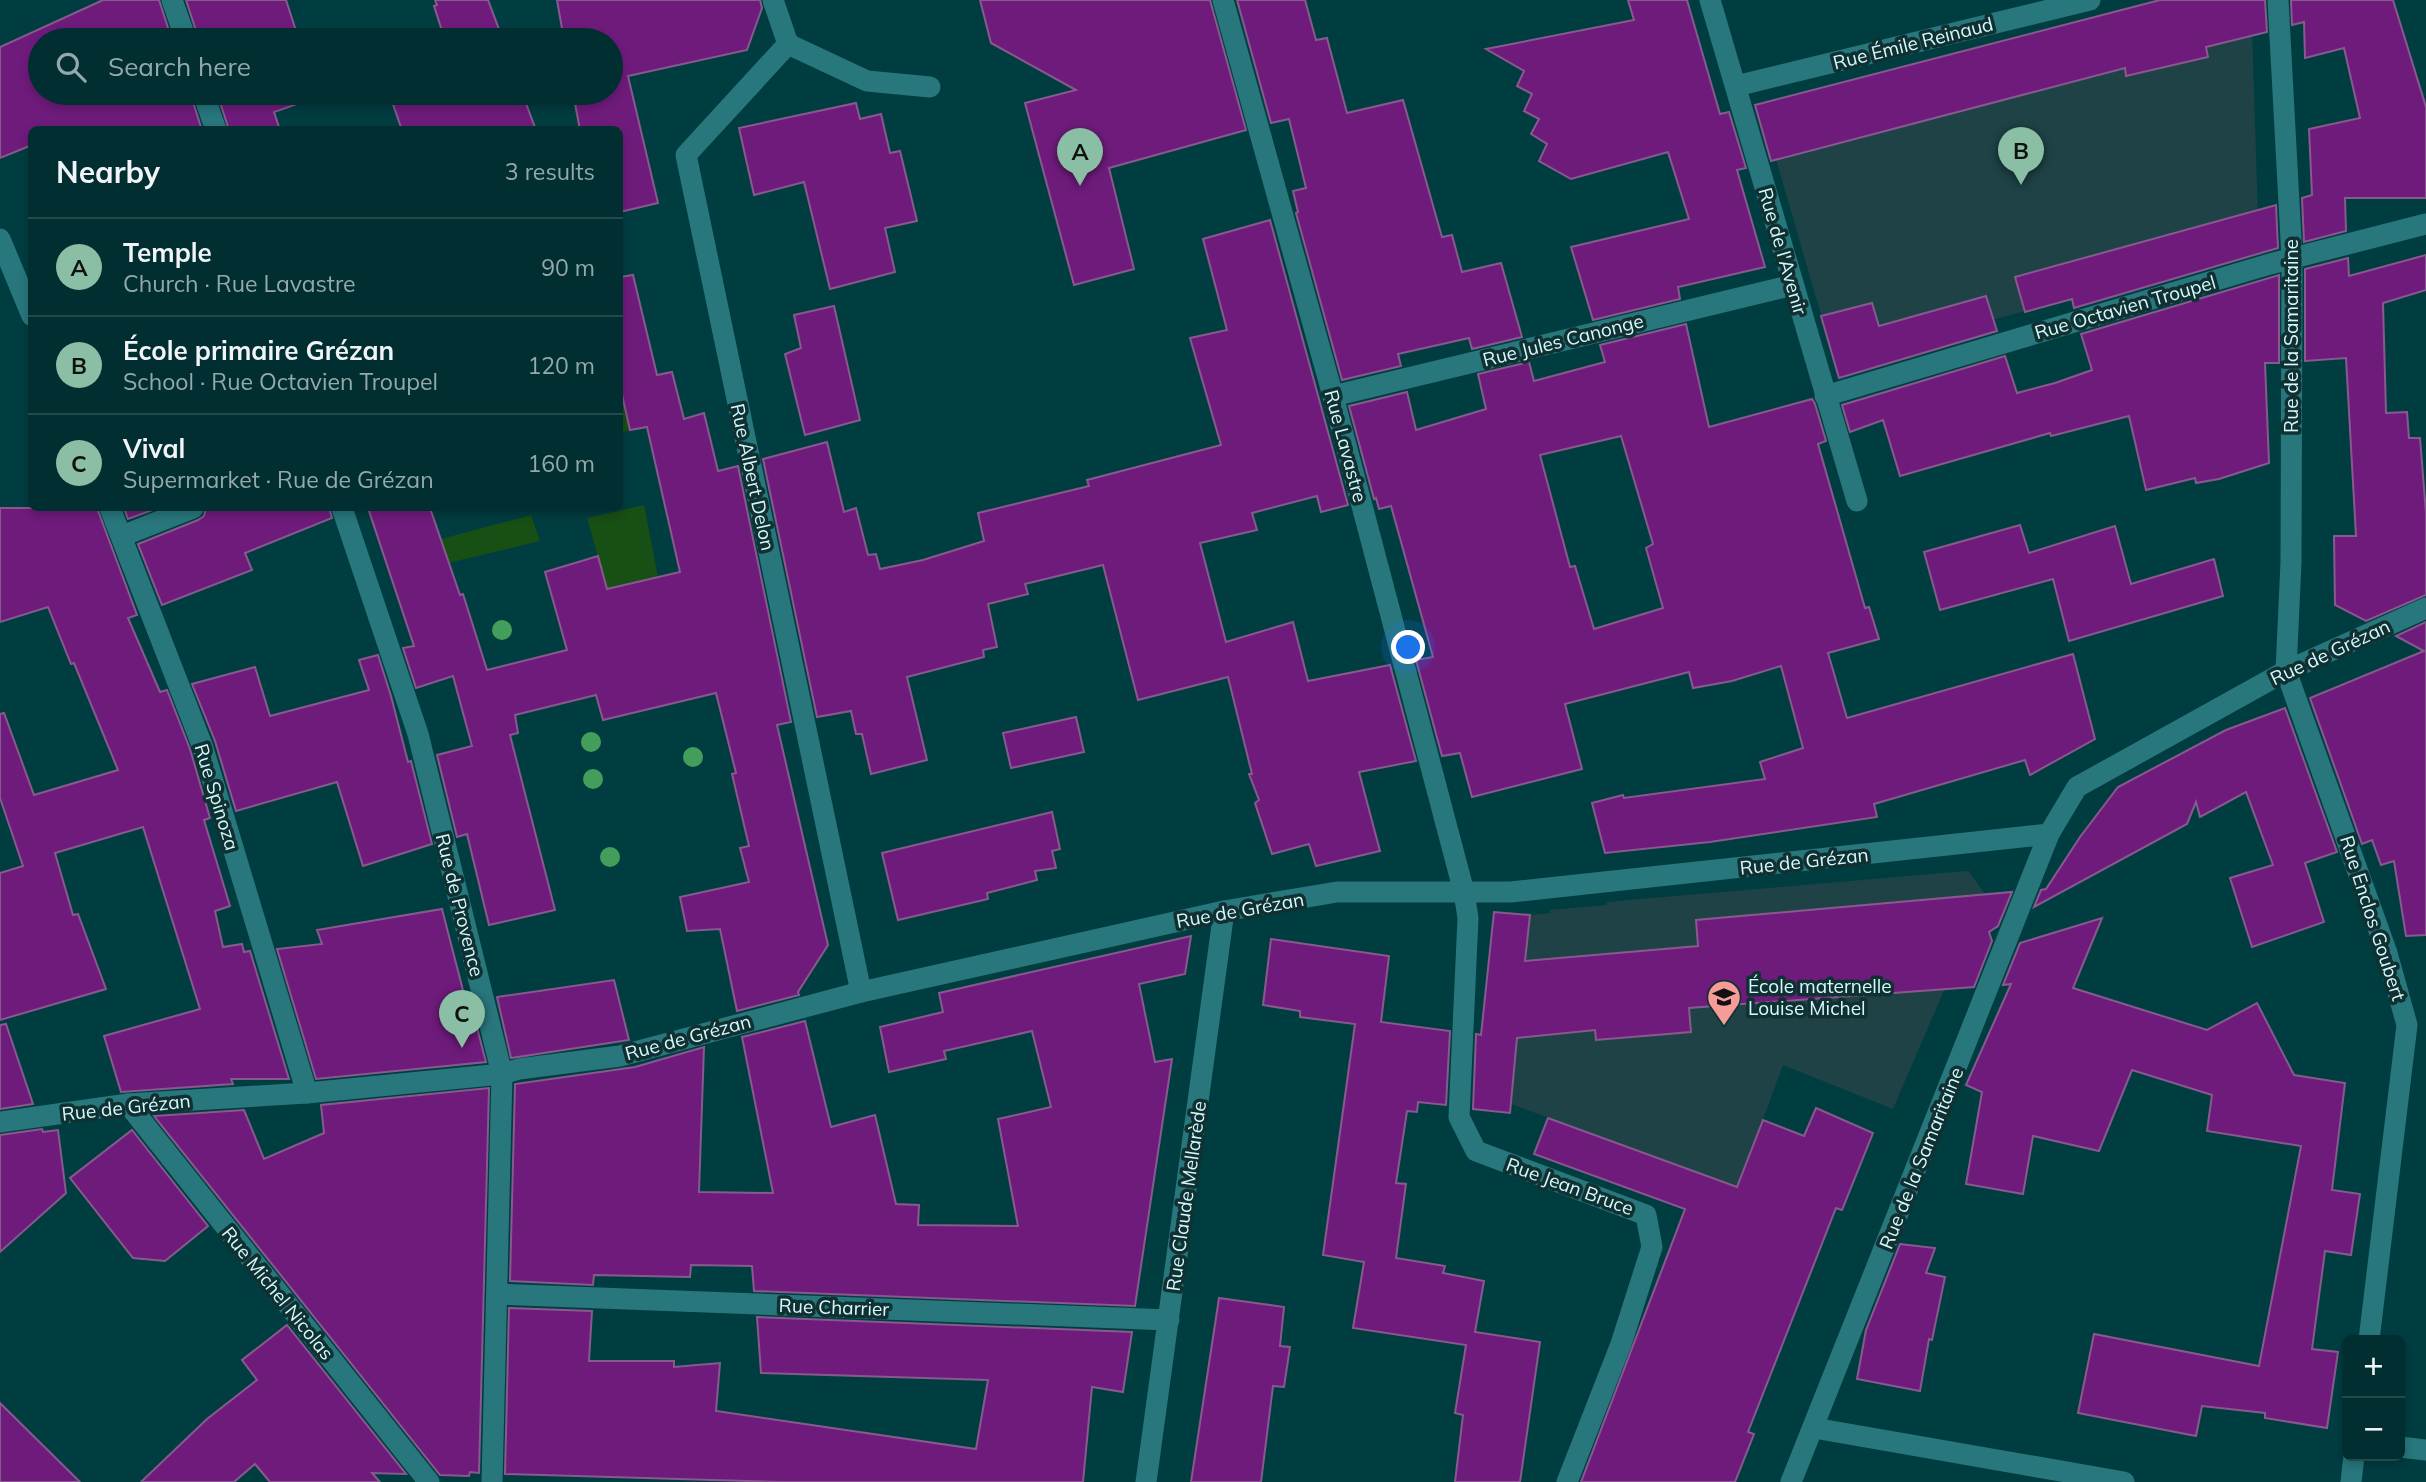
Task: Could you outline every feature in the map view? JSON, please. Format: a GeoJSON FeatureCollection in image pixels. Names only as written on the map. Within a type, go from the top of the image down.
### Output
{"type":"FeatureCollection","features":[{"type":"Feature","properties":{"kind":"street"},"geometry":{"type":"LineString","coordinates":[[172,0],[182,28]]}},
{"type":"Feature","properties":{"kind":"street"},"geometry":{"type":"LineString","coordinates":[[773,0],[788,44],[867,81],[930,87]]}},
{"type":"Feature","properties":{"kind":"street","name":"Rue Lavastre"},"geometry":{"type":"LineString","coordinates":[[1223,0],[1333,396],[1464,892]]}},
{"type":"Feature","properties":{"kind":"street","name":"Rue de l'Avenir"},"geometry":{"type":"LineString","coordinates":[[1710,0],[1857,502]]}},
{"type":"Feature","properties":{"kind":"street","name":"Rue Émile Reinaud"},"geometry":{"type":"LineString","coordinates":[[1736,86],[2090,0]]}},
{"type":"Feature","properties":{"kind":"street","name":"Rue de la Samaritaine"},"geometry":{"type":"LineString","coordinates":[[2278,0],[2292,258],[2291,562],[2286,671]]}},
{"type":"Feature","properties":{"kind":"street","name":"Rue Albert Delon"},"geometry":{"type":"LineString","coordinates":[[788,44],[686,155],[861,992]]}},
{"type":"Feature","properties":{"kind":"street"},"geometry":{"type":"LineString","coordinates":[[207,105],[215,126]]}},
{"type":"Feature","properties":{"kind":"street","name":"Rue Octavien Troupel"},"geometry":{"type":"LineString","coordinates":[[1825,396],[2292,258],[2426,224]]}},
{"type":"Feature","properties":{"kind":"street"},"geometry":{"type":"LineString","coordinates":[[0,239],[28,306]]}},
{"type":"Feature","properties":{"kind":"street","name":"Rue Jules Canonge"},"geometry":{"type":"LineString","coordinates":[[1333,396],[1793,285]]}},
{"type":"Feature","properties":{"kind":"street","name":"Rue Spinoza"},"geometry":{"type":"LineString","coordinates":[[111,511],[202,744],[307,1093]]}},
{"type":"Feature","properties":{"kind":"street"},"geometry":{"type":"LineString","coordinates":[[122,536],[185,511]]}},
{"type":"Feature","properties":{"kind":"street","name":"Rue de Provence"},"geometry":{"type":"LineString","coordinates":[[343,511],[418,734],[502,1074],[492,1482]]}},
{"type":"Feature","properties":{"kind":"street","name":"Rue de Grézan"},"geometry":{"type":"LineString","coordinates":[[0,1122],[128,1104],[307,1093],[502,1074],[519,1069],[620,1056],[861,992],[1224,911],[1337,892],[1511,892],[2049,834],[2077,787],[2286,671],[2426,608]]}},
{"type":"Feature","properties":{"kind":"street","name":"Rue Enclos Goubert"},"geometry":{"type":"LineString","coordinates":[[2286,671],[2388,953],[2417,1024],[2370,1335]]}},
{"type":"Feature","properties":{"kind":"street","name":"Rue de la Samaritaine"},"geometry":{"type":"LineString","coordinates":[[1791,1482],[2049,834]]}},
{"type":"Feature","properties":{"kind":"street","name":"Rue Jean Bruce"},"geometry":{"type":"LineString","coordinates":[[1464,892],[1468,918],[1459,1117],[1476,1152],[1646,1214],[1652,1247],[1621,1345],[1567,1482]]}},
{"type":"Feature","properties":{"kind":"street","name":"Rue Claude Mellarède"},"geometry":{"type":"LineString","coordinates":[[1146,1482],[1224,911]]}},
{"type":"Feature","properties":{"kind":"street","name":"Rue Michel Nicolas"},"geometry":{"type":"LineString","coordinates":[[128,1104],[429,1482]]}},
{"type":"Feature","properties":{"kind":"street","name":"Rue Charrier"},"geometry":{"type":"LineString","coordinates":[[498,1294],[1169,1320]]}},
{"type":"Feature","properties":{"kind":"street"},"geometry":{"type":"LineString","coordinates":[[1814,1428],[2124,1482]]}},
{"type":"Feature","properties":{"kind":"street"},"geometry":{"type":"LineString","coordinates":[[2405,1448],[2426,1450]]}},
{"type":"Feature","properties":{"kind":"street"},"geometry":{"type":"LineString","coordinates":[[2351,1482],[2353,1461]]}},
{"type":"Feature","properties":{"kind":"shaded area"},"geometry":{"type":"Polygon","coordinates":[[[2160,0],[2251,0],[2259,247],[1835,363],[1760,104],[2160,0]]]}},
{"type":"Feature","properties":{"kind":"shaded area","name":"École maternelle Louise Michel"},"geometry":{"type":"Polygon","coordinates":[[[1969,871],[1985,895],[1893,1109],[1783,1065],[1738,1187],[1511,1104],[1530,915],[1550,913],[1550,910],[1607,905],[1607,902],[1969,871]]]}},
{"type":"Feature","properties":{"kind":"green space"},"geometry":{"type":"Polygon","coordinates":[[[623,399],[630,430],[623,432],[623,399]]]}},
{"type":"Feature","properties":{"kind":"green space"},"geometry":{"type":"Polygon","coordinates":[[[644,505],[658,577],[607,589],[587,518],[644,505]]]}},
{"type":"Feature","properties":{"kind":"green space"},"geometry":{"type":"Polygon","coordinates":[[[531,515],[540,541],[448,563],[441,539],[531,515]]]}},
{"type":"Feature","properties":{"kind":"building"},"geometry":{"type":"Polygon","coordinates":[[[103,0],[159,0],[168,28],[42,28],[103,0]]]}},
{"type":"Feature","properties":{"kind":"building"},"geometry":{"type":"Polygon","coordinates":[[[186,0],[286,0],[295,28],[195,28],[186,0]]]}},
{"type":"Feature","properties":{"kind":"building"},"geometry":{"type":"Polygon","coordinates":[[[435,0],[488,0],[498,28],[441,28],[434,6],[437,5],[435,0]]]}},
{"type":"Feature","properties":{"kind":"building"},"geometry":{"type":"Polygon","coordinates":[[[557,0],[760,0],[762,8],[747,50],[628,76],[658,203],[623,211],[623,126],[579,126],[575,105],[623,105],[623,28],[562,28],[557,0]]]}},
{"type":"Feature","properties":{"kind":"building"},"geometry":{"type":"Polygon","coordinates":[[[980,0],[1210,0],[1246,130],[1109,168],[1134,269],[1074,285],[1025,103],[1076,90],[991,43],[980,0]]]}},
{"type":"Feature","properties":{"kind":"building"},"geometry":{"type":"Polygon","coordinates":[[[1237,0],[1305,0],[1316,40],[1327,38],[1347,113],[1403,100],[1442,237],[1452,235],[1462,272],[1501,263],[1522,337],[1472,349],[1469,338],[1398,354],[1401,366],[1342,380],[1296,213],[1298,212],[1293,191],[1306,188],[1289,119],[1271,123],[1237,0]]]}},
{"type":"Feature","properties":{"kind":"building"},"geometry":{"type":"Polygon","coordinates":[[[1628,0],[1687,0],[1720,114],[1729,112],[1746,168],[1737,170],[1765,267],[1678,287],[1680,299],[1593,320],[1571,247],[1689,219],[1668,152],[1571,179],[1539,161],[1547,144],[1531,134],[1539,119],[1524,111],[1532,94],[1517,86],[1524,71],[1486,49],[1634,20],[1628,0]]]}},
{"type":"Feature","properties":{"kind":"building"},"geometry":{"type":"Polygon","coordinates":[[[2160,0],[2265,0],[2267,32],[2206,47],[2208,57],[2126,76],[2125,68],[1771,161],[1755,105],[2160,0]]]}},
{"type":"Feature","properties":{"kind":"building"},"geometry":{"type":"Polygon","coordinates":[[[2291,0],[2393,0],[2426,107],[2426,198],[2345,198],[2346,231],[2304,242],[2302,198],[2312,195],[2309,129],[2360,118],[2344,48],[2305,58],[2304,22],[2292,25],[2291,0]]]}},
{"type":"Feature","properties":{"kind":"building"},"geometry":{"type":"Polygon","coordinates":[[[28,34],[28,105],[194,105],[201,126],[28,126],[28,147],[0,158],[0,47],[28,34]]]}},
{"type":"Feature","properties":{"kind":"building"},"geometry":{"type":"Polygon","coordinates":[[[856,103],[860,119],[881,114],[890,153],[900,151],[917,221],[885,228],[895,272],[830,289],[804,182],[754,195],[739,128],[856,103]]]}},
{"type":"Feature","properties":{"kind":"building"},"geometry":{"type":"Polygon","coordinates":[[[221,105],[294,105],[274,112],[279,126],[228,126],[221,105]]]}},
{"type":"Feature","properties":{"kind":"building"},"geometry":{"type":"Polygon","coordinates":[[[393,105],[527,105],[534,126],[401,126],[393,105]]]}},
{"type":"Feature","properties":{"kind":"building"},"geometry":{"type":"Polygon","coordinates":[[[2276,205],[2278,248],[2074,308],[2072,299],[2025,312],[2015,277],[2276,205]]]}},
{"type":"Feature","properties":{"kind":"building"},"geometry":{"type":"Polygon","coordinates":[[[1270,220],[1348,505],[1321,512],[1317,496],[1252,513],[1257,530],[1200,543],[1226,642],[1293,622],[1308,681],[1390,665],[1416,761],[1359,772],[1380,851],[1316,866],[1309,844],[1272,854],[1255,803],[1259,800],[1249,774],[1252,774],[1228,677],[1138,700],[1103,565],[1025,584],[1028,594],[988,604],[997,647],[983,650],[984,657],[907,677],[927,760],[871,774],[862,734],[856,734],[851,711],[817,717],[763,459],[827,442],[844,512],[856,508],[868,555],[876,554],[880,569],[923,560],[984,541],[978,513],[1089,486],[1087,480],[1221,445],[1190,338],[1227,330],[1203,239],[1270,220]]]}},
{"type":"Feature","properties":{"kind":"building"},"geometry":{"type":"Polygon","coordinates":[[[2426,255],[2426,290],[2383,303],[2386,413],[2407,412],[2409,438],[2420,438],[2426,513],[2426,595],[2366,621],[2335,605],[2334,536],[2356,536],[2346,358],[2305,361],[2305,269],[2348,258],[2349,276],[2426,255]]]}},
{"type":"Feature","properties":{"kind":"building"},"geometry":{"type":"Polygon","coordinates":[[[633,275],[657,375],[672,372],[684,419],[704,413],[718,471],[738,466],[791,722],[777,725],[828,945],[798,992],[799,995],[737,1011],[720,929],[687,931],[680,897],[749,882],[740,848],[749,846],[732,774],[736,773],[716,693],[603,720],[596,695],[515,715],[518,733],[510,735],[555,910],[489,925],[467,834],[457,837],[437,755],[472,746],[453,676],[416,688],[403,648],[414,646],[369,511],[431,511],[460,595],[463,594],[487,670],[567,650],[545,572],[598,556],[607,589],[680,572],[647,427],[630,430],[623,399],[623,277],[633,275]]]}},
{"type":"Feature","properties":{"kind":"building"},"geometry":{"type":"Polygon","coordinates":[[[2279,275],[2279,363],[2265,363],[2269,463],[2219,479],[2196,483],[2195,478],[2146,490],[2129,416],[2051,436],[2050,433],[1900,476],[1883,420],[1850,432],[1842,405],[2005,356],[2017,393],[2055,383],[2092,370],[2081,334],[2279,275]]]}},
{"type":"Feature","properties":{"kind":"building"},"geometry":{"type":"Polygon","coordinates":[[[1986,296],[1997,331],[1839,378],[1821,316],[1872,303],[1879,326],[1986,296]]]}},
{"type":"Feature","properties":{"kind":"building"},"geometry":{"type":"Polygon","coordinates":[[[834,306],[860,420],[805,435],[785,354],[801,348],[794,315],[834,306]]]}},
{"type":"Feature","properties":{"kind":"building"},"geometry":{"type":"Polygon","coordinates":[[[1686,324],[1709,427],[1812,399],[1826,441],[1818,444],[1865,608],[1869,607],[1879,639],[1828,653],[1847,718],[2073,654],[2095,739],[2030,775],[2025,760],[1874,804],[1877,817],[1710,842],[1605,853],[1592,803],[1623,795],[1624,798],[1765,779],[1760,762],[1803,748],[1781,666],[1732,681],[1693,688],[1689,672],[1565,704],[1582,769],[1472,797],[1460,753],[1442,756],[1416,660],[1433,657],[1391,506],[1379,509],[1376,498],[1374,499],[1349,406],[1407,392],[1416,430],[1486,409],[1478,374],[1529,362],[1534,381],[1605,362],[1600,345],[1686,324]],[[1621,436],[1540,455],[1570,567],[1575,566],[1594,629],[1663,608],[1646,548],[1653,544],[1621,436]]]}},
{"type":"Feature","properties":{"kind":"building"},"geometry":{"type":"Polygon","coordinates":[[[0,508],[28,508],[28,511],[98,511],[137,615],[128,618],[160,692],[167,690],[190,749],[210,818],[204,820],[230,906],[215,911],[223,947],[242,944],[244,952],[250,951],[289,1079],[231,1079],[233,1084],[121,1092],[104,1036],[200,1009],[143,827],[55,853],[73,915],[78,914],[106,989],[0,1020],[0,873],[23,866],[0,798],[0,714],[4,713],[34,795],[118,770],[48,607],[0,622],[0,508]]]}},
{"type":"Feature","properties":{"kind":"building"},"geometry":{"type":"Polygon","coordinates":[[[125,511],[150,511],[128,519],[125,511]]]}},
{"type":"Feature","properties":{"kind":"building"},"geometry":{"type":"Polygon","coordinates":[[[205,511],[330,511],[332,518],[245,553],[252,570],[162,605],[138,544],[204,516],[205,511]]]}},
{"type":"Feature","properties":{"kind":"building"},"geometry":{"type":"Polygon","coordinates":[[[2020,525],[2029,553],[2115,526],[2131,584],[2214,559],[2223,596],[2069,641],[2053,579],[1940,610],[1924,552],[2020,525]]]}},
{"type":"Feature","properties":{"kind":"building"},"geometry":{"type":"Polygon","coordinates":[[[2426,622],[2426,935],[2406,936],[2394,861],[2381,865],[2372,840],[2362,844],[2310,698],[2424,651],[2396,636],[2426,622]]]}},
{"type":"Feature","properties":{"kind":"building"},"geometry":{"type":"Polygon","coordinates":[[[378,655],[408,762],[411,761],[432,844],[363,866],[337,782],[236,811],[215,741],[192,684],[255,667],[270,716],[369,690],[359,660],[378,655]]]}},
{"type":"Feature","properties":{"kind":"building"},"geometry":{"type":"Polygon","coordinates":[[[2285,708],[2337,852],[2305,863],[2324,922],[2252,947],[2230,878],[2273,865],[2246,792],[2200,817],[2196,802],[2187,824],[2034,907],[2041,890],[2046,889],[2080,837],[2118,787],[2226,730],[2285,708]]]}},
{"type":"Feature","properties":{"kind":"building"},"geometry":{"type":"Polygon","coordinates":[[[1076,717],[1084,752],[1011,768],[1003,733],[1076,717]]]}},
{"type":"Feature","properties":{"kind":"building"},"geometry":{"type":"Polygon","coordinates":[[[1052,812],[1060,849],[1052,851],[1056,868],[1035,871],[1037,880],[987,893],[988,899],[898,920],[882,853],[1052,812]]]}},
{"type":"Feature","properties":{"kind":"building"},"geometry":{"type":"Polygon","coordinates":[[[2012,892],[1998,926],[1989,932],[1992,941],[1974,987],[1689,1008],[1691,1032],[1596,1040],[1595,1030],[1517,1038],[1510,1113],[1473,1109],[1476,1034],[1481,1035],[1494,912],[1530,915],[1525,961],[1698,946],[1696,920],[2012,892]]]}},
{"type":"Feature","properties":{"kind":"building"},"geometry":{"type":"Polygon","coordinates":[[[442,909],[466,1002],[470,1001],[486,1062],[316,1079],[277,949],[322,944],[317,930],[442,909]]]}},
{"type":"Feature","properties":{"kind":"building"},"geometry":{"type":"Polygon","coordinates":[[[2102,918],[2073,988],[2207,1030],[2257,1003],[2294,1075],[2345,1083],[2332,1190],[2360,1194],[2351,1255],[2325,1251],[2312,1349],[2338,1352],[2327,1428],[2265,1418],[2265,1413],[2202,1406],[2196,1436],[2078,1413],[2094,1334],[2259,1366],[2301,1146],[2207,1131],[2212,1095],[2132,1070],[2099,1151],[2033,1136],[2023,1194],[1966,1184],[1982,1092],[1966,1085],[2011,984],[2003,985],[2020,943],[2102,918]]]}},
{"type":"Feature","properties":{"kind":"building"},"geometry":{"type":"Polygon","coordinates":[[[1191,936],[1185,974],[1139,984],[1155,1062],[1172,1059],[1135,1306],[754,1291],[752,1266],[691,1265],[690,1277],[594,1275],[593,1285],[510,1281],[515,1084],[635,1067],[704,1047],[699,1192],[773,1193],[742,1037],[805,1021],[831,1127],[875,1115],[896,1204],[919,1205],[918,1225],[1018,1226],[998,1119],[1051,1107],[1032,1031],[944,1051],[946,1059],[889,1072],[880,1027],[943,1012],[939,993],[1191,936]]]}},
{"type":"Feature","properties":{"kind":"building"},"geometry":{"type":"Polygon","coordinates":[[[1271,939],[1389,956],[1381,1022],[1450,1031],[1446,1105],[1418,1102],[1417,1112],[1407,1111],[1396,1183],[1406,1184],[1396,1258],[1445,1266],[1443,1273],[1484,1281],[1475,1332],[1540,1342],[1520,1482],[1455,1482],[1463,1415],[1455,1413],[1466,1345],[1353,1328],[1364,1262],[1323,1255],[1355,1024],[1300,1017],[1300,1011],[1263,1005],[1271,939]]]}},
{"type":"Feature","properties":{"kind":"building"},"geometry":{"type":"Polygon","coordinates":[[[614,980],[629,1040],[511,1058],[497,997],[614,980]]]}},
{"type":"Feature","properties":{"kind":"building"},"geometry":{"type":"Polygon","coordinates":[[[6,1024],[33,1104],[0,1109],[0,1025],[6,1024]]]}},
{"type":"Feature","properties":{"kind":"building"},"geometry":{"type":"Polygon","coordinates":[[[489,1088],[479,1473],[470,1472],[469,1476],[440,1475],[154,1116],[244,1110],[264,1159],[324,1133],[321,1105],[489,1088]]]}},
{"type":"Feature","properties":{"kind":"building"},"geometry":{"type":"Polygon","coordinates":[[[1816,1108],[1873,1133],[1842,1210],[1836,1208],[1748,1432],[1754,1434],[1735,1482],[1581,1482],[1685,1209],[1534,1154],[1548,1118],[1737,1187],[1763,1120],[1804,1136],[1816,1108]]]}},
{"type":"Feature","properties":{"kind":"building"},"geometry":{"type":"Polygon","coordinates":[[[42,1129],[43,1132],[58,1130],[66,1193],[0,1252],[0,1135],[42,1129]]]}},
{"type":"Feature","properties":{"kind":"building"},"geometry":{"type":"Polygon","coordinates":[[[132,1130],[208,1226],[165,1261],[133,1258],[70,1178],[132,1130]]]}},
{"type":"Feature","properties":{"kind":"building"},"geometry":{"type":"Polygon","coordinates":[[[1900,1244],[1935,1248],[1926,1273],[1945,1277],[1932,1340],[1929,1339],[1920,1391],[1857,1379],[1866,1330],[1900,1244]]]}},
{"type":"Feature","properties":{"kind":"building"},"geometry":{"type":"Polygon","coordinates":[[[1219,1298],[1284,1307],[1280,1346],[1290,1347],[1284,1387],[1273,1386],[1261,1482],[1191,1482],[1219,1298]]]}},
{"type":"Feature","properties":{"kind":"building"},"geometry":{"type":"Polygon","coordinates":[[[509,1308],[592,1311],[589,1361],[674,1361],[674,1367],[720,1363],[716,1411],[976,1449],[988,1380],[761,1373],[757,1317],[1132,1332],[1123,1392],[1092,1387],[1083,1482],[781,1482],[505,1474],[509,1308]]]}},
{"type":"Feature","properties":{"kind":"building"},"geometry":{"type":"Polygon","coordinates":[[[287,1325],[406,1474],[372,1473],[380,1482],[270,1482],[255,1464],[234,1482],[141,1482],[207,1419],[257,1380],[242,1360],[287,1325]]]}},
{"type":"Feature","properties":{"kind":"building"},"geometry":{"type":"Polygon","coordinates":[[[0,1403],[80,1482],[0,1482],[0,1403]]]}},
{"type":"Feature","properties":{"kind":"place","name":"École primaire Grézan"},"geometry":{"type":"Point","coordinates":[2021,185]}},
{"type":"Feature","properties":{"kind":"place","name":"Temple"},"geometry":{"type":"Point","coordinates":[1080,186]}},
{"type":"Feature","properties":{"kind":"place","name":"École maternelle Louise Michel"},"geometry":{"type":"Point","coordinates":[1724,1027]}},
{"type":"Feature","properties":{"kind":"place","name":"Vival"},"geometry":{"type":"Point","coordinates":[462,1048]}}]}
